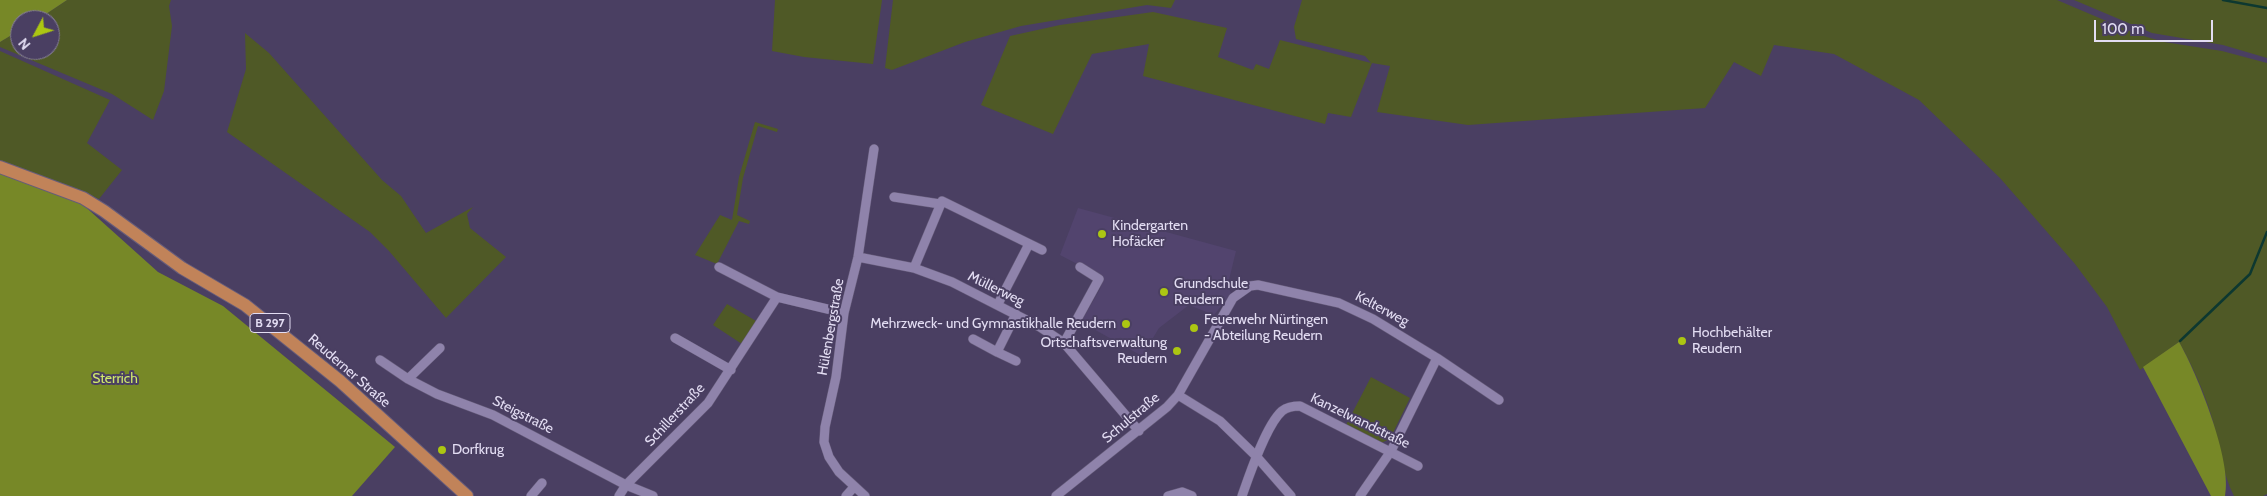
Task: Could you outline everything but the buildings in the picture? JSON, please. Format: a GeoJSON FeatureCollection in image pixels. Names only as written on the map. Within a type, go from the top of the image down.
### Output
{"type":"FeatureCollection","features":[{"type":"Feature","properties":{"kind":"main road","name":"Reuderner Straße"},"geometry":{"type":"LineString","coordinates":[[0,167],[62,189],[104,211],[160,253],[246,305],[340,381],[467,496]]}},
{"type":"Feature","properties":{"kind":"street","name":"Hülenbergstraße"},"geometry":{"type":"LineString","coordinates":[[865,496],[839,472],[829,457],[824,442],[825,427],[836,377],[844,313],[858,257],[874,149]]}},
{"type":"Feature","properties":{"kind":"street"},"geometry":{"type":"LineString","coordinates":[[894,198],[940,204],[942,201],[1042,250]]}},
{"type":"Feature","properties":{"kind":"street"},"geometry":{"type":"LineString","coordinates":[[914,268],[940,204]]}},
{"type":"Feature","properties":{"kind":"street"},"geometry":{"type":"LineString","coordinates":[[998,304],[1029,244]]}},
{"type":"Feature","properties":{"kind":"street","name":"Müllerweg"},"geometry":{"type":"LineString","coordinates":[[858,257],[914,268],[952,282],[1040,326],[1064,343],[1139,431]]}},
{"type":"Feature","properties":{"kind":"street"},"geometry":{"type":"LineString","coordinates":[[719,267],[777,298],[844,313]]}},
{"type":"Feature","properties":{"kind":"street"},"geometry":{"type":"LineString","coordinates":[[1064,343],[1099,279],[1080,267]]}},
{"type":"Feature","properties":{"kind":"street","name":"Kelterweg"},"geometry":{"type":"LineString","coordinates":[[1238,294],[1250,286],[1258,285],[1339,302],[1373,319],[1437,358],[1499,400]]}},
{"type":"Feature","properties":{"kind":"street","name":"Schulstraße"},"geometry":{"type":"LineString","coordinates":[[1056,496],[1139,431],[1178,395],[1238,294]]}},
{"type":"Feature","properties":{"kind":"street","name":"Schillerstraße"},"geometry":{"type":"LineString","coordinates":[[619,496],[626,485],[708,403],[777,298]]}},
{"type":"Feature","properties":{"kind":"street"},"geometry":{"type":"LineString","coordinates":[[997,352],[1016,314]]}},
{"type":"Feature","properties":{"kind":"street"},"geometry":{"type":"LineString","coordinates":[[675,338],[731,370]]}},
{"type":"Feature","properties":{"kind":"street"},"geometry":{"type":"LineString","coordinates":[[972,339],[1016,361]]}},
{"type":"Feature","properties":{"kind":"street"},"geometry":{"type":"LineString","coordinates":[[408,379],[440,348]]}},
{"type":"Feature","properties":{"kind":"street"},"geometry":{"type":"LineString","coordinates":[[1360,496],[1391,451],[1437,358]]}},
{"type":"Feature","properties":{"kind":"street","name":"Steigstraße"},"geometry":{"type":"LineString","coordinates":[[380,360],[408,379],[437,394],[493,415],[626,485],[653,496]]}},
{"type":"Feature","properties":{"kind":"street"},"geometry":{"type":"LineString","coordinates":[[1178,395],[1220,421],[1256,456],[1291,496]]}},
{"type":"Feature","properties":{"kind":"street","name":"Kanzelwandstraße"},"geometry":{"type":"LineString","coordinates":[[1256,456],[1282,411],[1291,406],[1300,406],[1418,466]]}},
{"type":"Feature","properties":{"kind":"street"},"geometry":{"type":"LineString","coordinates":[[1242,496],[1256,456]]}},
{"type":"Feature","properties":{"kind":"street"},"geometry":{"type":"LineString","coordinates":[[531,496],[542,483]]}},
{"type":"Feature","properties":{"kind":"street"},"geometry":{"type":"LineString","coordinates":[[846,496],[854,487]]}},
{"type":"Feature","properties":{"kind":"street"},"geometry":{"type":"LineString","coordinates":[[1168,496],[1182,492],[1192,496]]}},
{"type":"Feature","properties":{"kind":"shaded area","name":"Grundschule Reudern"},"geometry":{"type":"Polygon","coordinates":[[[1078,208],[1236,251],[1228,284],[1231,294],[1214,315],[1189,305],[1159,328],[1142,356],[1081,322],[1100,289],[1104,278],[1060,255],[1078,208]]]}},
{"type":"Feature","properties":{"kind":"green space"},"geometry":{"type":"Polygon","coordinates":[[[0,0],[67,0],[52,10],[10,10],[10,36],[0,42],[0,0]]]}},
{"type":"Feature","properties":{"kind":"green space"},"geometry":{"type":"Polygon","coordinates":[[[67,0],[171,0],[169,6],[172,26],[164,91],[153,120],[112,94],[31,60],[60,60],[60,10],[52,10],[67,0]]]}},
{"type":"Feature","properties":{"kind":"green space"},"geometry":{"type":"Polygon","coordinates":[[[775,0],[882,0],[873,64],[804,57],[772,51],[775,0]]]}},
{"type":"Feature","properties":{"kind":"green space"},"geometry":{"type":"Polygon","coordinates":[[[893,0],[1175,0],[1171,8],[1147,5],[1021,26],[965,42],[892,70],[885,68],[893,0]]]}},
{"type":"Feature","properties":{"kind":"green space"},"geometry":{"type":"Polygon","coordinates":[[[1302,0],[2057,0],[2137,34],[2164,42],[2222,51],[2267,63],[2267,494],[2263,496],[2234,496],[2227,478],[2206,401],[2194,370],[2179,342],[2140,370],[2107,307],[2075,264],[2000,178],[1919,100],[1834,54],[1774,45],[1761,76],[1734,62],[1705,108],[1468,125],[1377,112],[1390,66],[1372,63],[1351,117],[1328,113],[1325,124],[1143,76],[1149,44],[1092,54],[1053,134],[981,105],[1010,36],[1060,25],[1153,12],[1227,28],[1218,57],[1253,70],[1256,64],[1269,69],[1280,40],[1371,63],[1365,56],[1296,39],[1294,27],[1302,0]]]}},
{"type":"Feature","properties":{"kind":"green space"},"geometry":{"type":"Polygon","coordinates":[[[2074,0],[2267,0],[2267,58],[2223,45],[2152,33],[2074,0]]]}},
{"type":"Feature","properties":{"kind":"green space"},"geometry":{"type":"Polygon","coordinates":[[[245,33],[269,53],[382,180],[401,196],[426,233],[473,207],[467,214],[470,228],[506,257],[446,318],[389,251],[370,232],[227,132],[246,69],[245,33]]]}},
{"type":"Feature","properties":{"kind":"green space"},"geometry":{"type":"Polygon","coordinates":[[[10,36],[10,51],[0,47],[0,42],[10,36]]]}},
{"type":"Feature","properties":{"kind":"green space"},"geometry":{"type":"Polygon","coordinates":[[[0,51],[10,55],[10,60],[20,60],[110,100],[87,143],[122,170],[99,199],[0,161],[0,51]]]}},
{"type":"Feature","properties":{"kind":"green space"},"geometry":{"type":"Polygon","coordinates":[[[755,122],[778,129],[777,132],[758,126],[743,178],[737,215],[750,221],[749,224],[739,221],[717,264],[695,255],[720,215],[732,220],[739,177],[755,122]]]}},
{"type":"Feature","properties":{"kind":"green space","name":"Sterrich"},"geometry":{"type":"Polygon","coordinates":[[[0,172],[80,202],[158,272],[223,306],[395,447],[352,496],[0,496],[0,172]]]}},
{"type":"Feature","properties":{"kind":"green space"},"geometry":{"type":"Polygon","coordinates":[[[727,304],[756,321],[742,344],[713,325],[727,304]]]}},
{"type":"Feature","properties":{"kind":"green space"},"geometry":{"type":"Polygon","coordinates":[[[2179,342],[2204,395],[2219,441],[2224,462],[2225,496],[2211,496],[2143,367],[2179,342]]]}},
{"type":"Feature","properties":{"kind":"green space"},"geometry":{"type":"Polygon","coordinates":[[[1371,377],[1410,398],[1390,439],[1381,443],[1346,425],[1371,377]]]}},
{"type":"Feature","properties":{"kind":"waterway"},"geometry":{"type":"LineString","coordinates":[[2223,0],[2267,8]]}},
{"type":"Feature","properties":{"kind":"waterway"},"geometry":{"type":"LineString","coordinates":[[2180,341],[2250,274],[2267,232]]}},
{"type":"Feature","properties":{"kind":"place","name":"Kindergarten Hofäcker"},"geometry":{"type":"Point","coordinates":[1102,234]}},
{"type":"Feature","properties":{"kind":"place","name":"Grundschule Reudern"},"geometry":{"type":"Point","coordinates":[1164,292]}},
{"type":"Feature","properties":{"kind":"place","name":"Mehrzweck- und Gymnastikhalle Reudern"},"geometry":{"type":"Point","coordinates":[1126,324]}},
{"type":"Feature","properties":{"kind":"place","name":"Feuerwehr Nürtingen - Abteilung Reudern"},"geometry":{"type":"Point","coordinates":[1194,328]}},
{"type":"Feature","properties":{"kind":"place","name":"Hochbehälter Reudern"},"geometry":{"type":"Point","coordinates":[1682,341]}},
{"type":"Feature","properties":{"kind":"place","name":"Ortschaftsverwaltung Reudern"},"geometry":{"type":"Point","coordinates":[1177,351]}},
{"type":"Feature","properties":{"kind":"place","name":"Dorfkrug"},"geometry":{"type":"Point","coordinates":[442,450]}}]}
